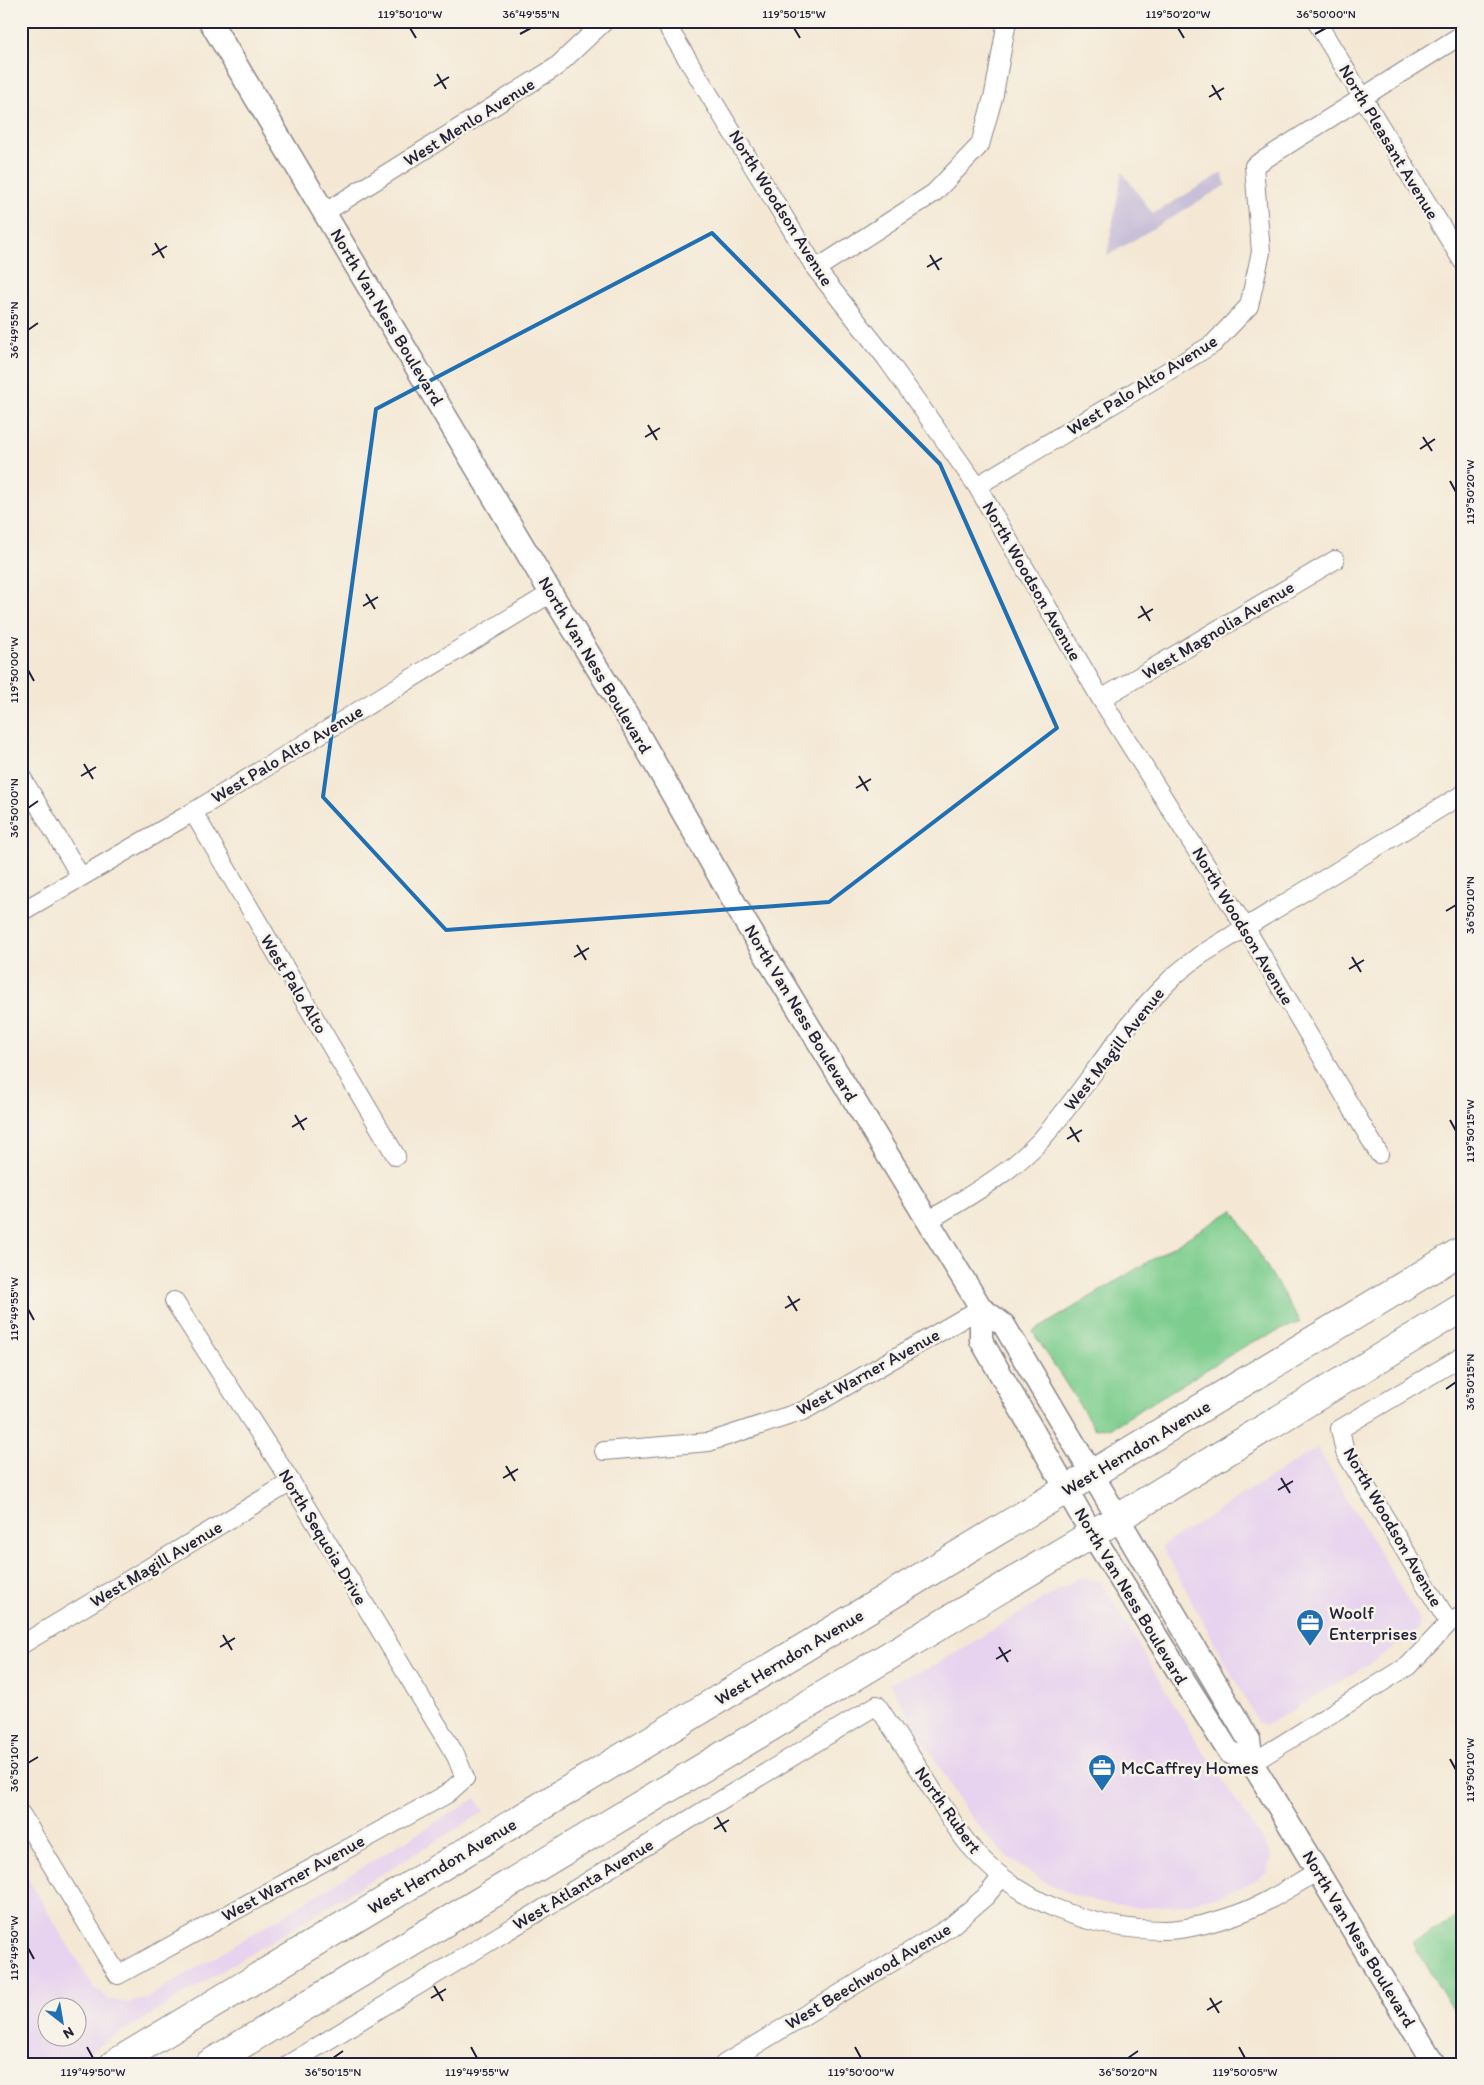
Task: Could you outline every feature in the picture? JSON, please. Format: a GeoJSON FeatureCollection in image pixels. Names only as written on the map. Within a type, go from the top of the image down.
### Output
{"type":"FeatureCollection","features":[{"type":"Feature","properties":{"kind":"main road","name":"West Herndon Avenue"},"geometry":{"type":"LineString","coordinates":[[114,2064],[1463,1250]]}},
{"type":"Feature","properties":{"kind":"main road"},"geometry":{"type":"LineString","coordinates":[[209,2064],[1092,1534],[1463,1307]]}},
{"type":"Feature","properties":{"kind":"street","name":"North Van Ness Boulevard"},"geometry":{"type":"LineString","coordinates":[[210,21],[551,593],[637,732],[746,922],[928,1221],[981,1308],[1004,1325],[1249,1740],[1252,1763],[1434,2064]]}},
{"type":"Feature","properties":{"kind":"street","name":"West Menlo Avenue"},"geometry":{"type":"LineString","coordinates":[[324,213],[556,66],[606,21]]}},
{"type":"Feature","properties":{"kind":"street","name":"North Woodson Avenue"},"geometry":{"type":"LineString","coordinates":[[664,21],[816,269],[886,358],[977,486],[1101,699],[1245,927],[1380,1154]]}},
{"type":"Feature","properties":{"kind":"street"},"geometry":{"type":"LineString","coordinates":[[816,269],[934,193],[980,145],[994,94],[1007,21]]}},
{"type":"Feature","properties":{"kind":"street","name":"North Pleasant Avenue"},"geometry":{"type":"LineString","coordinates":[[1316,21],[1463,262]]}},
{"type":"Feature","properties":{"kind":"street","name":"West Palo Alto Avenue"},"geometry":{"type":"LineString","coordinates":[[977,486],[1213,344],[1249,306],[1261,252],[1254,166],[1463,34]]}},
{"type":"Feature","properties":{"kind":"street","name":"West Magnolia Avenue"},"geometry":{"type":"LineString","coordinates":[[1101,699],[1336,560]]}},
{"type":"Feature","properties":{"kind":"street","name":"West Palo Alto Avenue"},"geometry":{"type":"LineString","coordinates":[[21,912],[193,812],[551,593]]}},
{"type":"Feature","properties":{"kind":"street"},"geometry":{"type":"LineString","coordinates":[[21,776],[81,877]]}},
{"type":"Feature","properties":{"kind":"street","name":"West Magill Avenue"},"geometry":{"type":"LineString","coordinates":[[928,1221],[989,1183],[1016,1163],[1039,1142],[1144,1008],[1167,982],[1199,956],[1463,794]]}},
{"type":"Feature","properties":{"kind":"street","name":"West Palo Alto"},"geometry":{"type":"LineString","coordinates":[[193,812],[396,1156]]}},
{"type":"Feature","properties":{"kind":"street","name":"North Sequoia Drive"},"geometry":{"type":"LineString","coordinates":[[174,1301],[291,1482],[456,1756],[465,1778]]}},
{"type":"Feature","properties":{"kind":"street","name":"North Van Ness Boulevard"},"geometry":{"type":"LineString","coordinates":[[981,1308],[981,1340],[1092,1534],[1228,1752],[1252,1763]]}},
{"type":"Feature","properties":{"kind":"street","name":"West Warner Avenue"},"geometry":{"type":"LineString","coordinates":[[604,1451],[709,1442],[803,1411],[981,1308]]}},
{"type":"Feature","properties":{"kind":"street","name":"North Woodson Avenue"},"geometry":{"type":"LineString","coordinates":[[1456,1619],[1345,1452],[1340,1429],[1463,1356]]}},
{"type":"Feature","properties":{"kind":"street","name":"West Magill Avenue"},"geometry":{"type":"LineString","coordinates":[[21,1645],[291,1482]]}},
{"type":"Feature","properties":{"kind":"street"},"geometry":{"type":"LineString","coordinates":[[1252,1763],[1408,1666],[1456,1619]]}},
{"type":"Feature","properties":{"kind":"street","name":"North Rubert"},"geometry":{"type":"LineString","coordinates":[[878,1705],[953,1824],[968,1844],[1002,1877],[1030,1897],[1063,1912],[1095,1922],[1129,1928],[1166,1930],[1202,1924],[1239,1914],[1273,1898],[1318,1871]]}},
{"type":"Feature","properties":{"kind":"street","name":"West Atlanta Avenue"},"geometry":{"type":"LineString","coordinates":[[289,2064],[878,1705]]}},
{"type":"Feature","properties":{"kind":"street","name":"West Warner Avenue"},"geometry":{"type":"LineString","coordinates":[[21,1814],[118,1974],[447,1794],[465,1778]]}},
{"type":"Feature","properties":{"kind":"street","name":"West Beechwood Avenue"},"geometry":{"type":"LineString","coordinates":[[724,2064],[950,1926],[985,1898],[1002,1877]]}},
{"type":"Feature","properties":{"kind":"highlighted area"},"geometry":{"type":"Polygon","coordinates":[[[712,233],[940,464],[1057,728],[829,902],[446,930],[323,797],[376,409],[712,233]]]}},
{"type":"Feature","properties":{"kind":"shaded area"},"geometry":{"type":"Polygon","coordinates":[[[1122,172],[1153,214],[1222,173],[1226,185],[1107,256],[1122,172]]]}},
{"type":"Feature","properties":{"kind":"shaded area"},"geometry":{"type":"Polygon","coordinates":[[[1317,1448],[1420,1620],[1419,1630],[1376,1660],[1267,1725],[1258,1723],[1162,1546],[1317,1448]]]}},
{"type":"Feature","properties":{"kind":"shaded area"},"geometry":{"type":"Polygon","coordinates":[[[1080,1577],[1101,1582],[1190,1731],[1272,1855],[1268,1872],[1244,1886],[1222,1895],[1182,1905],[1140,1908],[1098,1902],[1066,1892],[1038,1878],[1013,1861],[990,1840],[964,1808],[890,1684],[900,1678],[928,1669],[1080,1577]]]}},
{"type":"Feature","properties":{"kind":"shaded area"},"geometry":{"type":"Polygon","coordinates":[[[476,1798],[484,1812],[69,2064],[21,2064],[21,1867],[94,1988],[110,2000],[130,2003],[147,1998],[476,1798]]]}},
{"type":"Feature","properties":{"kind":"green space"},"geometry":{"type":"Polygon","coordinates":[[[1233,1210],[1300,1322],[1250,1343],[1112,1427],[1095,1429],[1033,1332],[1233,1210]]]}},
{"type":"Feature","properties":{"kind":"green space"},"geometry":{"type":"Polygon","coordinates":[[[1463,1913],[1463,2026],[1413,1943],[1463,1913]]]}},
{"type":"Feature","properties":{"kind":"place","name":"Woolf Enterprises"},"geometry":{"type":"Point","coordinates":[1310,1647]}},
{"type":"Feature","properties":{"kind":"place","name":"McCaffrey Homes"},"geometry":{"type":"Point","coordinates":[1102,1792]}}]}
